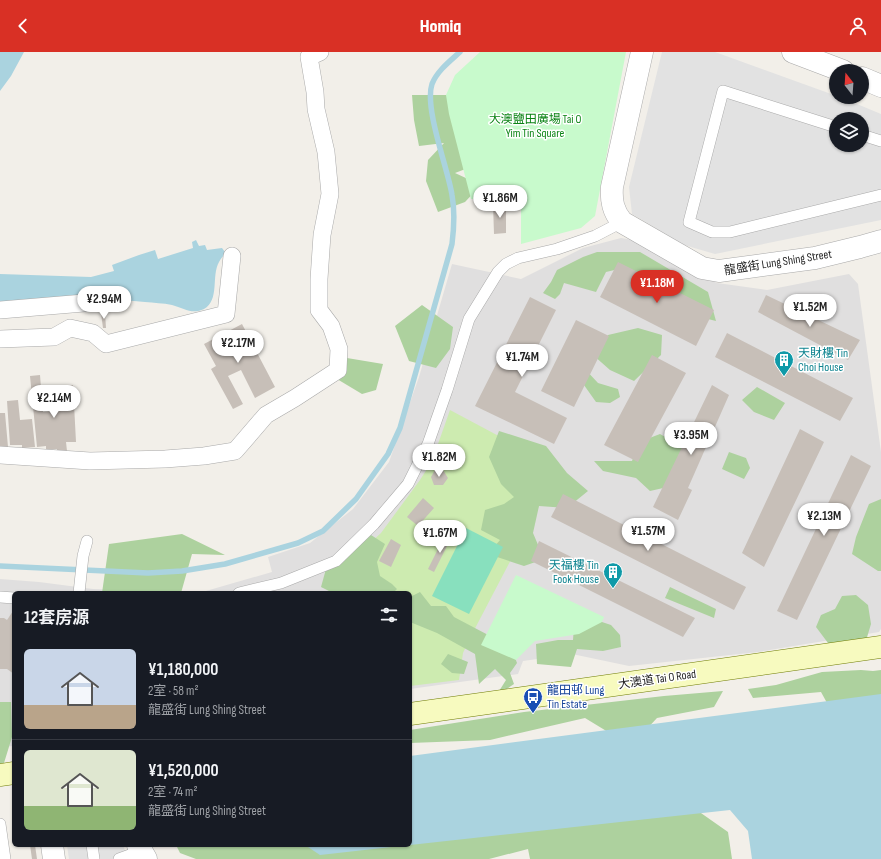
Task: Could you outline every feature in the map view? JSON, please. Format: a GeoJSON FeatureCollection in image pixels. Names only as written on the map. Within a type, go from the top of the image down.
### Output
{"type":"FeatureCollection","features":[{"type":"Feature","properties":{"kind":"main road","name":"大澳道 Tai O Road"},"geometry":{"type":"LineString","coordinates":[[412,714],[881,647]]}},
{"type":"Feature","properties":{"kind":"main road"},"geometry":{"type":"LineString","coordinates":[[0,775],[12,773]]}},
{"type":"Feature","properties":{"kind":"street"},"geometry":{"type":"LineString","coordinates":[[0,455],[90,461],[165,459],[204,456],[235,451],[266,415],[296,398],[338,370],[339,349],[331,326],[319,310],[319,279],[322,235],[330,194],[326,152],[316,109],[315,92],[309,57],[320,52]]}},
{"type":"Feature","properties":{"kind":"street"},"geometry":{"type":"LineString","coordinates":[[622,222],[617,217],[613,208],[611,197],[612,186],[642,52]]}},
{"type":"Feature","properties":{"kind":"street"},"geometry":{"type":"LineString","coordinates":[[792,52],[829,66]]}},
{"type":"Feature","properties":{"kind":"street"},"geometry":{"type":"LineString","coordinates":[[869,81],[881,86]]}},
{"type":"Feature","properties":{"kind":"street","name":"龍盛街 Lung Shing Street"},"geometry":{"type":"LineString","coordinates":[[622,222],[702,268],[719,271],[815,258],[860,248],[881,241]]}},
{"type":"Feature","properties":{"kind":"street"},"geometry":{"type":"LineString","coordinates":[[0,339],[54,337],[70,328],[93,333],[106,344],[226,314],[232,256]]}},
{"type":"Feature","properties":{"kind":"street"},"geometry":{"type":"LineString","coordinates":[[0,310],[96,302]]}},
{"type":"Feature","properties":{"kind":"street"},"geometry":{"type":"LineString","coordinates":[[65,305],[70,328]]}},
{"type":"Feature","properties":{"kind":"street"},"geometry":{"type":"LineString","coordinates":[[52,847],[54,859]]}},
{"type":"Feature","properties":{"kind":"lane"},"geometry":{"type":"LineString","coordinates":[[829,124],[723,91],[690,222],[712,232],[730,232],[881,195]]}},
{"type":"Feature","properties":{"kind":"lane"},"geometry":{"type":"LineString","coordinates":[[869,137],[881,141]]}},
{"type":"Feature","properties":{"kind":"lane"},"geometry":{"type":"LineString","coordinates":[[248,591],[281,583],[336,561],[374,524],[408,484],[428,444],[469,320],[498,272],[506,264],[518,258],[557,249],[595,236],[622,222]]}},
{"type":"Feature","properties":{"kind":"lane"},"geometry":{"type":"LineString","coordinates":[[79,588],[83,556],[87,542]]}},
{"type":"Feature","properties":{"kind":"lane"},"geometry":{"type":"LineString","coordinates":[[0,597],[12,598]]}},
{"type":"Feature","properties":{"kind":"lane"},"geometry":{"type":"LineString","coordinates":[[0,824],[5,859]]}},
{"type":"Feature","properties":{"kind":"lane"},"geometry":{"type":"LineString","coordinates":[[92,847],[94,859]]}},
{"type":"Feature","properties":{"kind":"lane"},"geometry":{"type":"LineString","coordinates":[[119,859],[141,851]]}},
{"type":"Feature","properties":{"kind":"shaded area"},"geometry":{"type":"Polygon","coordinates":[[[662,52],[715,52],[829,93],[829,104],[857,104],[881,114],[881,220],[715,254],[684,245],[632,214],[629,187],[662,52]]]}},
{"type":"Feature","properties":{"kind":"shaded area","name":"龍田邨 Lung Tin Estate"},"geometry":{"type":"Polygon","coordinates":[[[621,238],[651,243],[717,283],[767,290],[849,274],[858,284],[881,452],[881,629],[879,632],[758,652],[629,666],[572,654],[523,661],[518,674],[412,689],[412,591],[206,591],[272,572],[268,557],[310,543],[353,509],[389,462],[419,377],[452,264],[521,279],[583,248],[621,238]]]}},
{"type":"Feature","properties":{"kind":"shaded area"},"geometry":{"type":"Polygon","coordinates":[[[0,579],[93,589],[144,591],[12,591],[12,746],[0,747],[0,579]]]}},
{"type":"Feature","properties":{"kind":"shaded area"},"geometry":{"type":"Polygon","coordinates":[[[67,847],[124,847],[128,859],[69,859],[67,847]]]}},
{"type":"Feature","properties":{"kind":"green space","name":"大澳鹽田廣場 Tai O Yim Tin Square"},"geometry":{"type":"Polygon","coordinates":[[[480,52],[626,52],[595,216],[581,228],[521,244],[521,199],[471,199],[449,114],[446,95],[455,75],[480,52]]]}},
{"type":"Feature","properties":{"kind":"green space"},"geometry":{"type":"Polygon","coordinates":[[[412,95],[457,95],[476,165],[455,173],[481,185],[465,202],[438,212],[426,181],[428,160],[444,143],[419,146],[414,120],[412,95]]]}},
{"type":"Feature","properties":{"kind":"green space"},"geometry":{"type":"Polygon","coordinates":[[[597,252],[640,252],[708,292],[716,321],[696,316],[623,268],[606,272],[596,292],[564,283],[560,294],[555,299],[543,293],[557,270],[597,252]]]}},
{"type":"Feature","properties":{"kind":"green space"},"geometry":{"type":"Polygon","coordinates":[[[422,305],[453,327],[450,349],[436,368],[409,361],[395,326],[422,305]]]}},
{"type":"Feature","properties":{"kind":"green space"},"geometry":{"type":"Polygon","coordinates":[[[638,328],[662,335],[661,355],[634,381],[610,370],[593,355],[608,335],[638,328]]]}},
{"type":"Feature","properties":{"kind":"green space"},"geometry":{"type":"Polygon","coordinates":[[[347,358],[383,364],[376,390],[362,394],[337,379],[347,358]]]}},
{"type":"Feature","properties":{"kind":"green space"},"geometry":{"type":"Polygon","coordinates":[[[584,368],[598,383],[618,389],[620,397],[610,403],[596,402],[579,378],[584,368]]]}},
{"type":"Feature","properties":{"kind":"green space"},"geometry":{"type":"Polygon","coordinates":[[[757,387],[785,403],[774,420],[754,412],[742,400],[757,387]]]}},
{"type":"Feature","properties":{"kind":"green space"},"geometry":{"type":"Polygon","coordinates":[[[450,410],[559,468],[470,638],[463,653],[459,680],[412,686],[412,591],[329,591],[328,587],[349,562],[381,533],[432,461],[450,410]]]}},
{"type":"Feature","properties":{"kind":"green space"},"geometry":{"type":"Polygon","coordinates":[[[499,431],[546,446],[567,473],[588,491],[567,508],[539,506],[533,533],[544,559],[524,566],[488,554],[500,540],[481,530],[485,510],[504,504],[514,497],[501,484],[489,457],[499,431]]]}},
{"type":"Feature","properties":{"kind":"green space"},"geometry":{"type":"Polygon","coordinates":[[[660,434],[690,451],[672,486],[650,491],[636,478],[603,471],[594,461],[632,461],[639,442],[660,434]]]}},
{"type":"Feature","properties":{"kind":"green space"},"geometry":{"type":"Polygon","coordinates":[[[729,452],[746,458],[750,468],[744,479],[722,469],[729,452]]]}},
{"type":"Feature","properties":{"kind":"green space"},"geometry":{"type":"Polygon","coordinates":[[[881,499],[881,571],[878,571],[852,554],[856,537],[869,504],[881,499]]]}},
{"type":"Feature","properties":{"kind":"green space"},"geometry":{"type":"Polygon","coordinates":[[[466,528],[503,547],[469,614],[432,596],[466,528]]]}},
{"type":"Feature","properties":{"kind":"green space"},"geometry":{"type":"Polygon","coordinates":[[[182,534],[225,555],[192,554],[182,591],[102,591],[109,544],[182,534]]]}},
{"type":"Feature","properties":{"kind":"green space"},"geometry":{"type":"Polygon","coordinates":[[[371,535],[385,544],[377,562],[380,576],[397,589],[395,591],[329,591],[321,587],[326,569],[346,556],[371,535]]]}},
{"type":"Feature","properties":{"kind":"green space"},"geometry":{"type":"Polygon","coordinates":[[[516,575],[604,617],[602,622],[579,634],[535,641],[516,660],[481,645],[516,575]]]}},
{"type":"Feature","properties":{"kind":"green space"},"geometry":{"type":"Polygon","coordinates":[[[670,587],[716,609],[714,618],[665,598],[670,587]]]}},
{"type":"Feature","properties":{"kind":"green space"},"geometry":{"type":"Polygon","coordinates":[[[420,592],[431,606],[446,606],[454,617],[511,647],[517,663],[510,673],[514,684],[496,696],[506,680],[495,669],[479,684],[475,654],[437,633],[412,623],[412,596],[420,592]]]}},
{"type":"Feature","properties":{"kind":"green space"},"geometry":{"type":"Polygon","coordinates":[[[856,595],[868,605],[871,624],[865,644],[831,647],[816,627],[821,615],[835,609],[842,596],[856,595]]]}},
{"type":"Feature","properties":{"kind":"green space"},"geometry":{"type":"Polygon","coordinates":[[[575,613],[611,625],[620,635],[621,647],[603,651],[577,649],[571,667],[537,664],[536,644],[558,640],[573,640],[575,613]]]}},
{"type":"Feature","properties":{"kind":"green space"},"geometry":{"type":"Polygon","coordinates":[[[448,654],[468,662],[464,674],[452,673],[441,664],[448,654]]]}},
{"type":"Feature","properties":{"kind":"green space"},"geometry":{"type":"Polygon","coordinates":[[[881,670],[881,719],[832,712],[821,692],[753,698],[748,689],[776,685],[822,672],[881,670]]]}},
{"type":"Feature","properties":{"kind":"green space"},"geometry":{"type":"Polygon","coordinates":[[[723,691],[714,707],[657,718],[631,746],[585,718],[490,740],[412,743],[412,730],[524,712],[664,696],[723,691]]]}},
{"type":"Feature","properties":{"kind":"green space"},"geometry":{"type":"Polygon","coordinates":[[[0,702],[11,702],[12,737],[4,763],[0,764],[0,702]]]}},
{"type":"Feature","properties":{"kind":"green space"},"geometry":{"type":"Polygon","coordinates":[[[671,792],[728,832],[732,859],[530,859],[528,849],[489,859],[196,859],[180,853],[177,847],[412,847],[412,833],[671,792]]]}},
{"type":"Feature","properties":{"kind":"water"},"geometry":{"type":"Polygon","coordinates":[[[0,52],[24,52],[11,76],[0,91],[0,52]]]}},
{"type":"Feature","properties":{"kind":"water"},"geometry":{"type":"Polygon","coordinates":[[[196,240],[199,246],[205,245],[207,250],[222,248],[225,252],[217,268],[212,300],[209,305],[200,311],[192,311],[172,305],[110,298],[66,299],[0,307],[0,274],[91,277],[114,271],[112,265],[155,250],[158,259],[193,248],[192,242],[196,240]]]}},
{"type":"Feature","properties":{"kind":"water"},"geometry":{"type":"Polygon","coordinates":[[[881,694],[881,859],[752,859],[748,831],[730,810],[412,845],[412,756],[881,694]]]}},
{"type":"Feature","properties":{"kind":"water"},"geometry":{"type":"Polygon","coordinates":[[[308,847],[391,847],[320,855],[308,847]]]}},
{"type":"Feature","properties":{"kind":"building"},"geometry":{"type":"Polygon","coordinates":[[[493,204],[506,204],[506,233],[494,234],[493,204]]]}},
{"type":"Feature","properties":{"kind":"building"},"geometry":{"type":"Polygon","coordinates":[[[618,262],[714,310],[696,346],[600,297],[618,262]]]}},
{"type":"Feature","properties":{"kind":"building"},"geometry":{"type":"Polygon","coordinates":[[[766,295],[860,340],[848,360],[758,312],[766,295]]]}},
{"type":"Feature","properties":{"kind":"building"},"geometry":{"type":"Polygon","coordinates":[[[530,297],[556,310],[515,392],[567,418],[554,444],[475,406],[530,297]]]}},
{"type":"Feature","properties":{"kind":"building"},"geometry":{"type":"Polygon","coordinates":[[[101,313],[105,313],[106,328],[103,328],[101,313]]]}},
{"type":"Feature","properties":{"kind":"building"},"geometry":{"type":"Polygon","coordinates":[[[576,320],[609,336],[574,407],[541,391],[576,320]]]}},
{"type":"Feature","properties":{"kind":"building"},"geometry":{"type":"Polygon","coordinates":[[[242,324],[275,387],[255,398],[241,370],[228,376],[243,404],[233,409],[211,369],[216,366],[204,344],[242,324]]]}},
{"type":"Feature","properties":{"kind":"building","name":"天財樓 Tin Choi House"},"geometry":{"type":"Polygon","coordinates":[[[727,333],[853,398],[840,421],[715,357],[727,333]]]}},
{"type":"Feature","properties":{"kind":"building"},"geometry":{"type":"Polygon","coordinates":[[[652,355],[686,373],[638,462],[604,445],[652,355]]]}},
{"type":"Feature","properties":{"kind":"building"},"geometry":{"type":"Polygon","coordinates":[[[40,375],[43,412],[54,411],[54,400],[64,399],[64,386],[73,385],[76,442],[66,442],[67,451],[57,451],[57,449],[46,450],[46,446],[37,447],[30,376],[40,375]]]}},
{"type":"Feature","properties":{"kind":"building"},"geometry":{"type":"Polygon","coordinates":[[[712,385],[729,395],[688,488],[692,490],[678,520],[653,507],[712,385]]]}},
{"type":"Feature","properties":{"kind":"building"},"geometry":{"type":"Polygon","coordinates":[[[18,400],[20,420],[32,419],[35,447],[22,448],[22,445],[10,445],[7,401],[18,400]]]}},
{"type":"Feature","properties":{"kind":"building"},"geometry":{"type":"Polygon","coordinates":[[[0,413],[5,413],[8,447],[0,447],[0,413]]]}},
{"type":"Feature","properties":{"kind":"building"},"geometry":{"type":"Polygon","coordinates":[[[800,429],[824,442],[764,567],[742,553],[800,429]]]}},
{"type":"Feature","properties":{"kind":"building"},"geometry":{"type":"Polygon","coordinates":[[[851,455],[871,466],[797,620],[777,611],[851,455]]]}},
{"type":"Feature","properties":{"kind":"building"},"geometry":{"type":"Polygon","coordinates":[[[435,470],[443,470],[448,478],[443,485],[434,485],[431,477],[435,470]]]}},
{"type":"Feature","properties":{"kind":"building"},"geometry":{"type":"Polygon","coordinates":[[[563,494],[746,587],[734,610],[551,517],[563,494]]]}},
{"type":"Feature","properties":{"kind":"building"},"geometry":{"type":"Polygon","coordinates":[[[423,498],[434,508],[418,526],[407,517],[423,498]]]}},
{"type":"Feature","properties":{"kind":"building"},"geometry":{"type":"Polygon","coordinates":[[[445,535],[451,538],[434,572],[428,569],[445,535]]]}},
{"type":"Feature","properties":{"kind":"building"},"geometry":{"type":"Polygon","coordinates":[[[391,539],[401,545],[391,567],[379,561],[391,539]]]}},
{"type":"Feature","properties":{"kind":"building","name":"天福樓 Tin Fook House"},"geometry":{"type":"Polygon","coordinates":[[[539,541],[695,618],[683,637],[531,561],[539,541]]]}},
{"type":"Feature","properties":{"kind":"building"},"geometry":{"type":"Polygon","coordinates":[[[12,612],[12,673],[7,669],[0,669],[0,618],[7,620],[12,612]]]}},
{"type":"Feature","properties":{"kind":"building"},"geometry":{"type":"Polygon","coordinates":[[[30,847],[35,847],[37,859],[32,859],[30,847]]]}},
{"type":"Feature","properties":{"kind":"waterway"},"geometry":{"type":"LineString","coordinates":[[0,566],[148,573],[182,571],[225,564],[298,543],[323,531],[356,499],[388,454],[400,428],[452,244],[454,220],[453,201],[434,123],[430,95],[434,79],[444,66],[460,52]]}},
{"type":"Feature","properties":{"kind":"place","name":"天財樓 Tin Choi House"},"geometry":{"type":"Point","coordinates":[784,377]}},
{"type":"Feature","properties":{"kind":"place","name":"天福樓 Tin Fook House"},"geometry":{"type":"Point","coordinates":[613,589]}},
{"type":"Feature","properties":{"kind":"place","name":"龍田邨 Lung Tin Estate"},"geometry":{"type":"Point","coordinates":[533,714]}}]}
